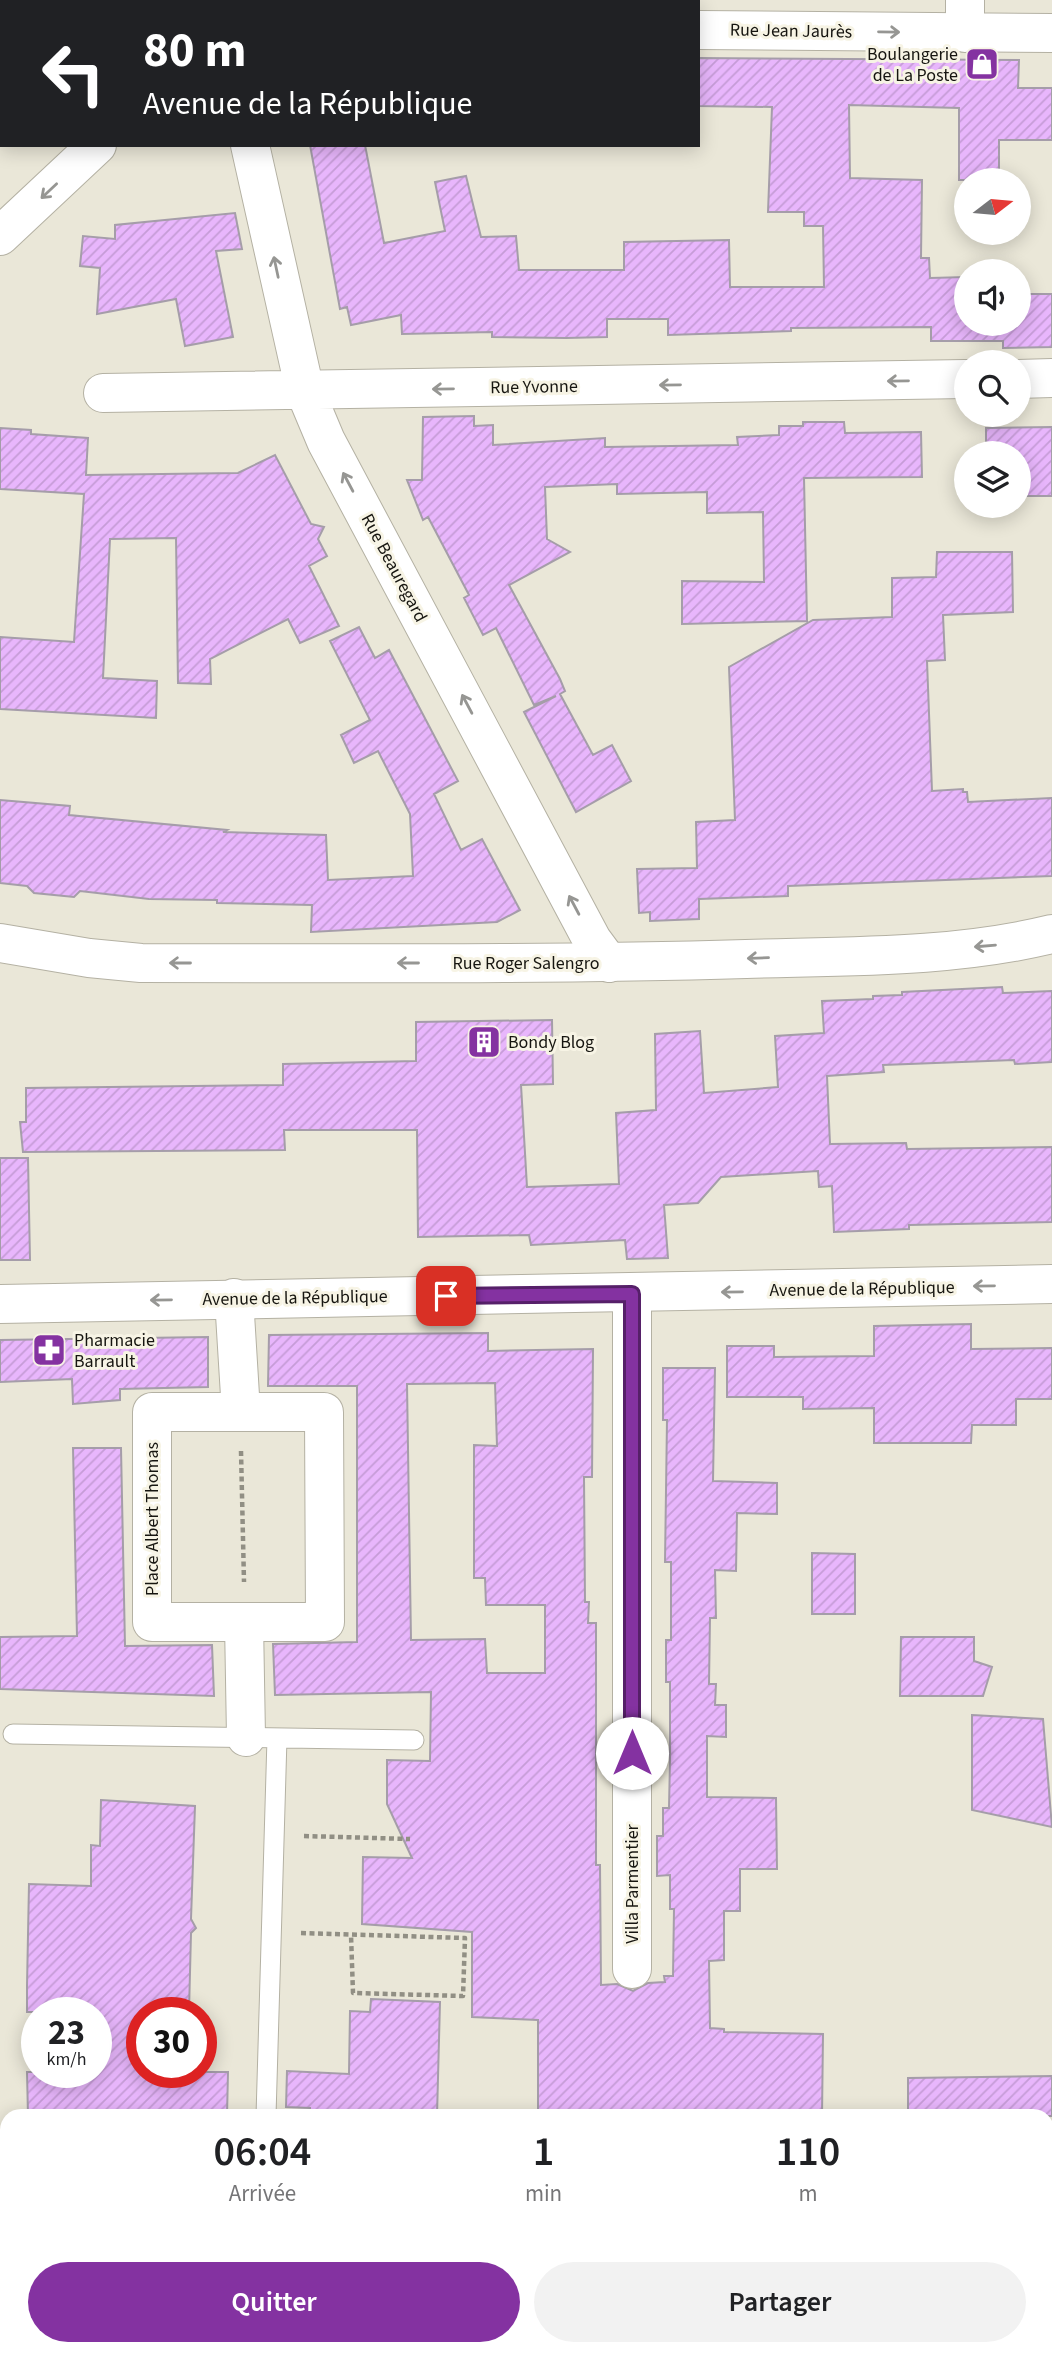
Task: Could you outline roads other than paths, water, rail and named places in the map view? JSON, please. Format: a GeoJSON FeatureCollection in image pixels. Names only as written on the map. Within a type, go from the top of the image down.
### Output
{"type":"FeatureCollection","features":[{"type":"Feature","properties":{"kind":"street","name":"Rue Jean Jaurès"},"geometry":{"type":"LineString","coordinates":[[700,30],[965,17],[1052,33]]}},
{"type":"Feature","properties":{"kind":"street"},"geometry":{"type":"LineString","coordinates":[[0,236],[95,147]]}},
{"type":"Feature","properties":{"kind":"street","name":"Rue Beauregard"},"geometry":{"type":"LineString","coordinates":[[250,147],[305,391],[340,465],[586,928],[608,963]]}},
{"type":"Feature","properties":{"kind":"street"},"geometry":{"type":"LineString","coordinates":[[1031,379],[1052,378]]}},
{"type":"Feature","properties":{"kind":"street","name":"Rue Yvonne"},"geometry":{"type":"LineString","coordinates":[[103,393],[954,380]]}},
{"type":"Feature","properties":{"kind":"street","name":"Rue Roger Salengro"},"geometry":{"type":"LineString","coordinates":[[0,943],[89,958],[141,963],[608,963],[875,955],[1015,943],[1052,934]]}},
{"type":"Feature","properties":{"kind":"street","name":"Avenue de la République"},"geometry":{"type":"LineString","coordinates":[[0,1304],[1052,1284]]}},
{"type":"Feature","properties":{"kind":"street","name":"Villa Parmentier"},"geometry":{"type":"LineString","coordinates":[[632,1294],[632,1969]]}},
{"type":"Feature","properties":{"kind":"street"},"geometry":{"type":"LineString","coordinates":[[234,1298],[241,1412]]}},
{"type":"Feature","properties":{"kind":"street","name":"Place Albert Thomas"},"geometry":{"type":"LineString","coordinates":[[152,1412],[241,1412],[324,1412],[325,1622],[152,1622],[152,1412]]}},
{"type":"Feature","properties":{"kind":"street"},"geometry":{"type":"LineString","coordinates":[[244,1622],[262,1737]]}},
{"type":"Feature","properties":{"kind":"lane"},"geometry":{"type":"LineString","coordinates":[[13,1734],[414,1740]]}},
{"type":"Feature","properties":{"kind":"lane"},"geometry":{"type":"LineString","coordinates":[[262,1737],[275,1836],[265,2109]]}},
{"type":"Feature","properties":{"kind":"place","name":"Boulangerie de La Poste"},"geometry":{"type":"Point","coordinates":[982,64]}},
{"type":"Feature","properties":{"kind":"place","name":"Bondy Blog"},"geometry":{"type":"Point","coordinates":[484,1042]}},
{"type":"Feature","properties":{"kind":"place","name":"Pharmacie Barrault"},"geometry":{"type":"Point","coordinates":[49,1350]}}]}
